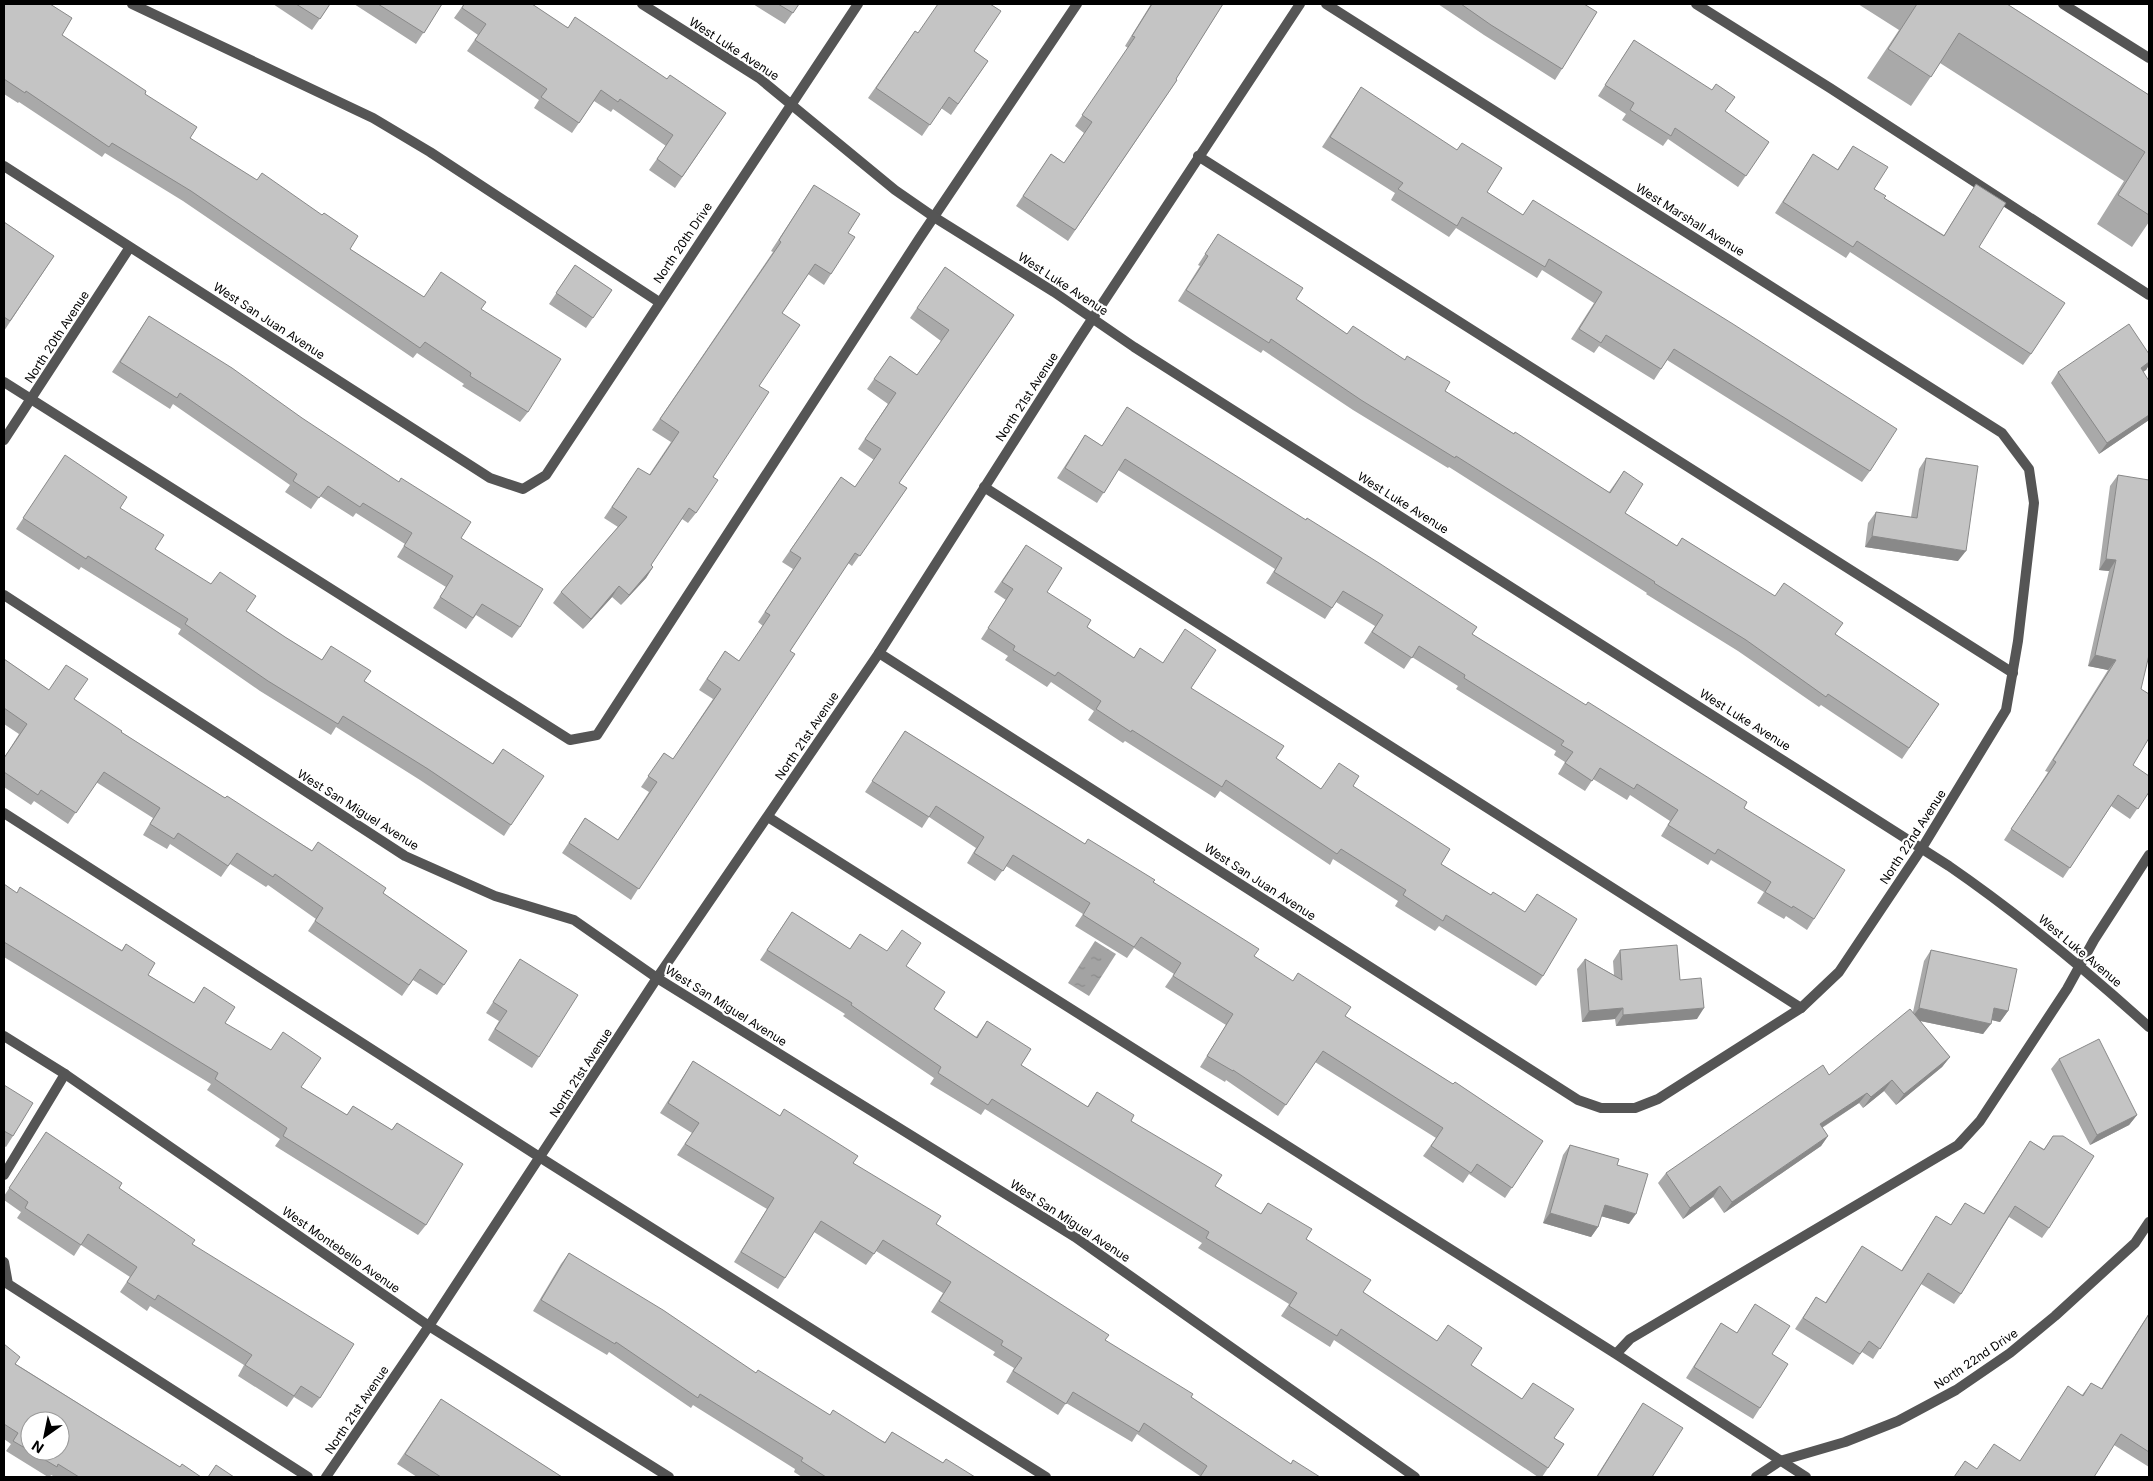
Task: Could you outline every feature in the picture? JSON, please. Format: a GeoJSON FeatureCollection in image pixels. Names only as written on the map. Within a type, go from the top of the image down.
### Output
{"type":"FeatureCollection","features":[{"type":"Feature","properties":{"kind":"street"},"geometry":{"type":"LineString","coordinates":[[132,4],[373,118],[430,152],[658,302]]}},
{"type":"Feature","properties":{"kind":"street","name":"West Luke Avenue"},"geometry":{"type":"LineString","coordinates":[[642,4],[760,78],[895,190],[934,217],[1051,290],[1142,352],[1922,848],[1991,895],[2080,965],[2149,1027]]}},
{"type":"Feature","properties":{"kind":"street","name":"North 20th Drive"},"geometry":{"type":"LineString","coordinates":[[523,489],[546,475],[658,302],[858,4]]}},
{"type":"Feature","properties":{"kind":"street"},"geometry":{"type":"LineString","coordinates":[[4,382],[570,740],[597,735],[934,217],[1077,4]]}},
{"type":"Feature","properties":{"kind":"street","name":"North 21st Avenue"},"geometry":{"type":"LineString","coordinates":[[326,1477],[541,1158],[657,978],[878,653],[1198,156],[1300,4]]}},
{"type":"Feature","properties":{"kind":"street","name":"West Marshall Avenue"},"geometry":{"type":"LineString","coordinates":[[1326,4],[2002,433],[2029,469]]}},
{"type":"Feature","properties":{"kind":"street"},"geometry":{"type":"LineString","coordinates":[[1696,4],[2149,295]]}},
{"type":"Feature","properties":{"kind":"street"},"geometry":{"type":"LineString","coordinates":[[2063,4],[2149,58]]}},
{"type":"Feature","properties":{"kind":"street"},"geometry":{"type":"LineString","coordinates":[[1198,156],[2013,673]]}},
{"type":"Feature","properties":{"kind":"street","name":"West San Juan Avenue"},"geometry":{"type":"LineString","coordinates":[[4,166],[490,478],[523,489]]}},
{"type":"Feature","properties":{"kind":"street","name":"North 20th Avenue"},"geometry":{"type":"LineString","coordinates":[[4,440],[130,247]]}},
{"type":"Feature","properties":{"kind":"street","name":"North 22nd Avenue"},"geometry":{"type":"LineString","coordinates":[[1635,1108],[1658,1099],[1802,1008],[1839,972],[1922,848],[2006,710],[2013,673],[2034,503],[2029,469]]}},
{"type":"Feature","properties":{"kind":"street"},"geometry":{"type":"LineString","coordinates":[[984,486],[1802,1008]]}},
{"type":"Feature","properties":{"kind":"street","name":"West San Miguel Avenue"},"geometry":{"type":"LineString","coordinates":[[4,595],[405,856],[495,896],[574,920],[657,978],[1075,1237],[1415,1477]]}},
{"type":"Feature","properties":{"kind":"street","name":"West San Juan Avenue"},"geometry":{"type":"LineString","coordinates":[[878,653],[1578,1100],[1601,1108],[1635,1108]]}},
{"type":"Feature","properties":{"kind":"street"},"geometry":{"type":"LineString","coordinates":[[4,813],[541,1158],[1046,1477]]}},
{"type":"Feature","properties":{"kind":"street"},"geometry":{"type":"LineString","coordinates":[[768,817],[1616,1354],[1806,1477]]}},
{"type":"Feature","properties":{"kind":"street"},"geometry":{"type":"LineString","coordinates":[[1616,1354],[1630,1340],[1958,1145],[1980,1121],[2067,990],[2094,940],[2149,855]]}},
{"type":"Feature","properties":{"kind":"street","name":"West Montebello Avenue"},"geometry":{"type":"LineString","coordinates":[[4,1036],[65,1074],[429,1326],[669,1477]]}},
{"type":"Feature","properties":{"kind":"street"},"geometry":{"type":"LineString","coordinates":[[4,1175],[65,1074]]}},
{"type":"Feature","properties":{"kind":"street","name":"North 22nd Drive"},"geometry":{"type":"LineString","coordinates":[[1756,1477],[1780,1461],[1845,1442],[1889,1425],[1956,1390],[2010,1353],[2055,1316],[2135,1243],[2149,1222]]}},
{"type":"Feature","properties":{"kind":"street"},"geometry":{"type":"LineString","coordinates":[[4,1262],[8,1284],[308,1477]]}},
{"type":"Feature","properties":{"kind":"water"},"geometry":{"type":"Polygon","coordinates":[[[1095,941],[1116,954],[1089,996],[1068,983],[1095,941]]]}},
{"type":"Feature","properties":{"kind":"building"},"geometry":{"type":"Polygon","coordinates":[[[4,4],[50,4],[72,18],[62,35],[146,91],[145,94],[197,127],[190,138],[257,180],[262,173],[322,215],[324,213],[358,236],[350,249],[424,297],[441,272],[486,302],[481,309],[561,359],[528,412],[470,376],[471,373],[425,342],[420,348],[191,191],[112,143],[109,147],[26,91],[25,93],[4,79],[4,4]]]}},
{"type":"Feature","properties":{"kind":"building"},"geometry":{"type":"Polygon","coordinates":[[[296,4],[330,4],[320,19],[296,4]]]}},
{"type":"Feature","properties":{"kind":"building"},"geometry":{"type":"Polygon","coordinates":[[[378,4],[442,4],[424,33],[378,4]]]}},
{"type":"Feature","properties":{"kind":"building"},"geometry":{"type":"Polygon","coordinates":[[[464,4],[532,4],[568,28],[575,17],[667,79],[670,75],[726,113],[682,177],[657,159],[673,135],[620,99],[618,102],[601,90],[579,123],[541,97],[547,89],[475,40],[486,24],[462,8],[464,4]]]}},
{"type":"Feature","properties":{"kind":"building"},"geometry":{"type":"Polygon","coordinates":[[[778,4],[799,4],[793,13],[778,4]]]}},
{"type":"Feature","properties":{"kind":"building"},"geometry":{"type":"Polygon","coordinates":[[[938,4],[990,4],[1001,11],[974,51],[988,61],[958,104],[949,97],[930,125],[876,88],[915,31],[918,33],[938,4]]]}},
{"type":"Feature","properties":{"kind":"building"},"geometry":{"type":"Polygon","coordinates":[[[1152,4],[1223,4],[1177,80],[1075,230],[1023,196],[1051,154],[1064,163],[1092,122],[1082,115],[1135,37],[1132,36],[1152,4]]]}},
{"type":"Feature","properties":{"kind":"building"},"geometry":{"type":"Polygon","coordinates":[[[1461,4],[1584,4],[1597,12],[1562,69],[1461,4]]]}},
{"type":"Feature","properties":{"kind":"building"},"geometry":{"type":"Polygon","coordinates":[[[1917,4],[2007,4],[2149,95],[2149,215],[2118,195],[2145,152],[1959,33],[1931,77],[1888,49],[1917,4]]]}},
{"type":"Feature","properties":{"kind":"building"},"geometry":{"type":"Polygon","coordinates":[[[1634,40],[1712,90],[1716,84],[1735,97],[1725,111],[1769,142],[1746,176],[1675,128],[1671,136],[1630,110],[1634,103],[1605,85],[1634,40]]]}},
{"type":"Feature","properties":{"kind":"building"},"geometry":{"type":"Polygon","coordinates":[[[1361,87],[1457,150],[1462,143],[1502,168],[1487,192],[1523,215],[1533,200],[1733,324],[1897,429],[1870,471],[1674,349],[1661,369],[1606,335],[1601,343],[1579,329],[1602,292],[1549,259],[1545,267],[1462,217],[1457,226],[1398,189],[1403,183],[1330,137],[1361,87]]]}},
{"type":"Feature","properties":{"kind":"building"},"geometry":{"type":"Polygon","coordinates":[[[1853,146],[1888,167],[1874,189],[1886,196],[1884,198],[1944,236],[1976,184],[2006,203],[1979,247],[2065,303],[2031,354],[1857,241],[1853,247],[1783,202],[1813,154],[1838,170],[1853,146]]]}},
{"type":"Feature","properties":{"kind":"building"},"geometry":{"type":"Polygon","coordinates":[[[814,185],[860,214],[848,233],[855,237],[831,274],[815,264],[782,313],[800,325],[759,386],[769,392],[713,477],[718,480],[696,513],[689,508],[651,565],[653,567],[629,595],[619,586],[591,619],[561,592],[627,517],[612,507],[638,468],[650,475],[679,432],[660,419],[781,242],[779,240],[814,185]]]}},
{"type":"Feature","properties":{"kind":"building"},"geometry":{"type":"Polygon","coordinates":[[[4,222],[54,256],[10,321],[4,317],[4,222]]]}},
{"type":"Feature","properties":{"kind":"building"},"geometry":{"type":"Polygon","coordinates":[[[1218,234],[1303,288],[1296,299],[1347,334],[1353,326],[1405,360],[1407,356],[1450,382],[1445,391],[1514,434],[1515,432],[1610,493],[1624,471],[1643,484],[1625,513],[1677,546],[1682,538],[1775,596],[1784,583],[1843,623],[1835,634],[1939,704],[1909,748],[1828,694],[1826,697],[1746,640],[1655,582],[1456,456],[1455,458],[1361,400],[1271,339],[1269,343],[1186,290],[1208,256],[1205,254],[1218,234]]]}},
{"type":"Feature","properties":{"kind":"building"},"geometry":{"type":"Polygon","coordinates":[[[575,265],[612,290],[593,318],[556,293],[575,265]]]}},
{"type":"Feature","properties":{"kind":"building"},"geometry":{"type":"Polygon","coordinates":[[[945,267],[1014,315],[899,483],[907,488],[860,556],[855,553],[790,651],[795,654],[639,889],[569,843],[585,818],[618,840],[657,782],[648,776],[664,753],[673,759],[721,689],[707,679],[725,651],[739,661],[770,615],[765,612],[801,558],[790,551],[841,477],[855,487],[881,449],[865,439],[896,393],[874,379],[890,356],[917,375],[949,330],[917,308],[945,267]]]}},
{"type":"Feature","properties":{"kind":"building"},"geometry":{"type":"Polygon","coordinates":[[[149,316],[232,368],[302,418],[399,482],[401,478],[471,522],[461,538],[543,589],[520,627],[482,604],[473,618],[440,597],[453,576],[404,546],[412,533],[363,503],[360,507],[328,486],[319,498],[293,481],[297,474],[180,393],[177,398],[120,362],[149,316]]]}},
{"type":"Feature","properties":{"kind":"building"},"geometry":{"type":"Polygon","coordinates":[[[2129,324],[2149,354],[2149,362],[2141,368],[2149,381],[2149,415],[2107,443],[2058,372],[2129,324]]]}},
{"type":"Feature","properties":{"kind":"building"},"geometry":{"type":"Polygon","coordinates":[[[1127,407],[1306,520],[1307,518],[1379,563],[1477,627],[1472,634],[1586,705],[1588,702],[1747,802],[1744,808],[1845,870],[1814,919],[1765,892],[1771,882],[1718,849],[1715,854],[1668,825],[1678,810],[1637,784],[1634,789],[1600,768],[1592,781],[1565,763],[1573,752],[1561,745],[1564,741],[1464,678],[1465,675],[1419,646],[1412,658],[1372,632],[1383,615],[1343,591],[1332,608],[1274,572],[1282,558],[1125,459],[1104,493],[1065,468],[1085,435],[1102,446],[1127,407]]]}},
{"type":"Feature","properties":{"kind":"building"},"geometry":{"type":"Polygon","coordinates":[[[65,455],[127,497],[120,508],[164,535],[155,549],[211,584],[220,572],[256,596],[246,611],[322,660],[331,646],[371,671],[364,681],[493,764],[503,749],[544,776],[511,825],[428,769],[343,716],[338,724],[268,681],[185,624],[188,619],[88,556],[86,559],[23,518],[65,455]]]}},
{"type":"Feature","properties":{"kind":"building"},"geometry":{"type":"Polygon","coordinates":[[[1926,458],[1978,466],[1966,551],[1872,536],[1876,512],[1917,518],[1926,458]]]}},
{"type":"Feature","properties":{"kind":"building"},"geometry":{"type":"Polygon","coordinates":[[[2118,475],[2149,480],[2149,655],[2141,689],[2149,694],[2149,738],[2133,765],[2149,776],[2149,792],[2138,809],[2118,795],[2070,868],[2011,829],[2056,762],[2053,760],[2116,660],[2095,655],[2116,560],[2106,559],[2118,475]]]}},
{"type":"Feature","properties":{"kind":"building"},"geometry":{"type":"Polygon","coordinates":[[[1026,545],[1062,568],[1047,592],[1091,620],[1087,627],[1134,658],[1140,648],[1163,663],[1185,629],[1216,650],[1191,688],[1284,746],[1276,758],[1321,789],[1339,763],[1359,776],[1353,786],[1450,849],[1441,864],[1491,895],[1493,892],[1525,912],[1537,894],[1577,919],[1543,976],[1446,915],[1443,921],[1403,895],[1406,890],[1341,849],[1337,854],[1226,780],[1222,787],[1132,730],[1131,732],[1096,709],[1101,701],[1058,672],[1055,676],[1013,650],[1015,646],[988,628],[1013,589],[1002,582],[1026,545]]]}},
{"type":"Feature","properties":{"kind":"building"},"geometry":{"type":"Polygon","coordinates":[[[4,659],[49,690],[66,665],[88,679],[74,699],[121,732],[225,798],[227,796],[312,851],[318,842],[386,888],[383,893],[467,951],[444,985],[420,969],[409,985],[315,921],[323,908],[275,874],[273,877],[237,853],[228,866],[178,833],[174,839],[150,824],[160,808],[104,772],[76,813],[41,790],[38,795],[4,772],[4,758],[27,724],[4,708],[4,659]]]}},
{"type":"Feature","properties":{"kind":"building"},"geometry":{"type":"Polygon","coordinates":[[[905,731],[1085,844],[1088,839],[1155,880],[1153,882],[1259,949],[1254,956],[1293,981],[1298,973],[1351,1007],[1345,1016],[1453,1084],[1455,1082],[1543,1141],[1512,1188],[1477,1164],[1471,1173],[1431,1146],[1443,1128],[1323,1051],[1286,1105],[1233,1070],[1207,1056],[1233,1014],[1173,976],[1181,963],[1141,937],[1134,947],[1083,915],[1090,903],[1013,855],[1003,871],[974,853],[984,837],[936,806],[929,817],[872,781],[905,731]]]}},
{"type":"Feature","properties":{"kind":"building"},"geometry":{"type":"Polygon","coordinates":[[[4,884],[17,893],[20,887],[122,951],[126,944],[155,963],[148,975],[194,1003],[204,987],[235,1007],[225,1023],[271,1050],[283,1032],[321,1058],[301,1087],[347,1115],[353,1106],[392,1130],[397,1123],[463,1164],[426,1225],[283,1136],[287,1128],[215,1079],[218,1073],[4,942],[4,884]]]}},
{"type":"Feature","properties":{"kind":"building"},"geometry":{"type":"Polygon","coordinates":[[[792,912],[850,949],[860,934],[887,951],[902,930],[921,943],[906,966],[945,992],[934,1009],[977,1038],[987,1021],[1031,1049],[1021,1065],[1088,1107],[1097,1092],[1134,1115],[1131,1121],[1222,1175],[1215,1186],[1261,1214],[1268,1203],[1312,1229],[1306,1239],[1371,1280],[1363,1292],[1437,1341],[1448,1325],[1482,1348],[1471,1365],[1522,1399],[1533,1383],[1574,1409],[1554,1438],[1564,1444],[1548,1468],[1341,1329],[1337,1336],[1289,1306],[1297,1293],[1206,1238],[1209,1232],[992,1099],[988,1105],[938,1073],[941,1067],[851,1005],[852,1003],[767,950],[792,912]]]}},
{"type":"Feature","properties":{"kind":"building"},"geometry":{"type":"Polygon","coordinates":[[[1677,945],[1680,980],[1701,978],[1704,1008],[1623,1015],[1623,1008],[1589,1011],[1585,959],[1622,980],[1620,950],[1677,945]]]}},
{"type":"Feature","properties":{"kind":"building"},"geometry":{"type":"Polygon","coordinates":[[[1931,950],[2017,969],[2008,1011],[1994,1008],[1991,1024],[1919,1008],[1931,950]]]}},
{"type":"Feature","properties":{"kind":"building"},"geometry":{"type":"Polygon","coordinates":[[[520,959],[578,995],[539,1057],[495,1029],[507,1011],[493,1002],[520,959]]]}},
{"type":"Feature","properties":{"kind":"building"},"geometry":{"type":"Polygon","coordinates":[[[1910,1009],[1950,1057],[1904,1094],[1892,1080],[1871,1097],[1867,1093],[1820,1124],[1828,1136],[1732,1202],[1720,1186],[1690,1208],[1666,1173],[1823,1065],[1829,1075],[1910,1009]]]}},
{"type":"Feature","properties":{"kind":"building"},"geometry":{"type":"Polygon","coordinates":[[[2099,1039],[2137,1115],[2097,1135],[2059,1059],[2099,1039]]]}},
{"type":"Feature","properties":{"kind":"building"},"geometry":{"type":"Polygon","coordinates":[[[693,1061],[780,1116],[784,1109],[858,1156],[853,1163],[941,1216],[936,1224],[1109,1335],[1105,1340],[1193,1394],[1191,1397],[1291,1464],[1293,1460],[1320,1477],[1200,1477],[1207,1466],[1144,1423],[1139,1432],[1073,1392],[1066,1404],[1013,1371],[1022,1358],[1001,1345],[1003,1341],[939,1301],[951,1282],[883,1240],[874,1254],[821,1221],[785,1278],[741,1252],[774,1198],[685,1144],[699,1123],[668,1103],[693,1061]]]}},
{"type":"Feature","properties":{"kind":"building"},"geometry":{"type":"Polygon","coordinates":[[[4,1085],[33,1103],[13,1136],[4,1131],[4,1085]]]}},
{"type":"Feature","properties":{"kind":"building"},"geometry":{"type":"Polygon","coordinates":[[[46,1132],[122,1183],[119,1188],[195,1240],[192,1244],[354,1344],[320,1398],[301,1386],[294,1396],[245,1365],[252,1355],[158,1295],[155,1300],[127,1282],[137,1267],[88,1234],[81,1245],[25,1208],[28,1202],[9,1188],[46,1132]]]}},
{"type":"Feature","properties":{"kind":"building"},"geometry":{"type":"Polygon","coordinates":[[[2053,1136],[2063,1136],[2094,1156],[2049,1228],[2015,1206],[1961,1294],[1928,1273],[1880,1349],[1869,1341],[1860,1354],[1803,1318],[1816,1297],[1826,1303],[1862,1246],[1902,1271],[1936,1216],[1951,1225],[1965,1203],[1984,1214],[2030,1141],[2044,1150],[2053,1136]]]}},
{"type":"Feature","properties":{"kind":"building"},"geometry":{"type":"Polygon","coordinates":[[[1570,1145],[1619,1159],[1617,1165],[1648,1174],[1636,1214],[1605,1205],[1598,1227],[1550,1213],[1570,1145]]]}},
{"type":"Feature","properties":{"kind":"building"},"geometry":{"type":"Polygon","coordinates":[[[569,1253],[663,1310],[756,1373],[758,1370],[830,1415],[833,1410],[885,1443],[892,1432],[943,1463],[946,1459],[975,1477],[826,1477],[801,1461],[803,1458],[700,1394],[698,1398],[616,1342],[615,1344],[541,1300],[569,1253]]]}},
{"type":"Feature","properties":{"kind":"building"},"geometry":{"type":"Polygon","coordinates":[[[1755,1304],[1790,1326],[1772,1354],[1788,1364],[1760,1408],[1694,1367],[1721,1323],[1737,1333],[1755,1304]]]}},
{"type":"Feature","properties":{"kind":"building"},"geometry":{"type":"Polygon","coordinates":[[[2149,1314],[2149,1452],[2121,1434],[2094,1477],[1954,1477],[1965,1461],[1977,1469],[1994,1444],[2020,1461],[2068,1386],[2083,1396],[2091,1383],[2102,1389],[2149,1314]]]}},
{"type":"Feature","properties":{"kind":"building"},"geometry":{"type":"Polygon","coordinates":[[[4,1344],[20,1357],[15,1364],[180,1467],[182,1464],[201,1477],[79,1477],[58,1464],[57,1467],[47,1461],[70,1461],[70,1411],[20,1411],[20,1445],[13,1441],[18,1433],[4,1424],[4,1344]]]}},
{"type":"Feature","properties":{"kind":"building"},"geometry":{"type":"Polygon","coordinates":[[[441,1399],[562,1477],[441,1477],[405,1454],[441,1399]]]}},
{"type":"Feature","properties":{"kind":"building"},"geometry":{"type":"Polygon","coordinates":[[[1643,1403],[1683,1428],[1652,1477],[1597,1477],[1643,1403]]]}},
{"type":"Feature","properties":{"kind":"building"},"geometry":{"type":"Polygon","coordinates":[[[216,1465],[234,1477],[208,1477],[216,1465]]]}}]}
